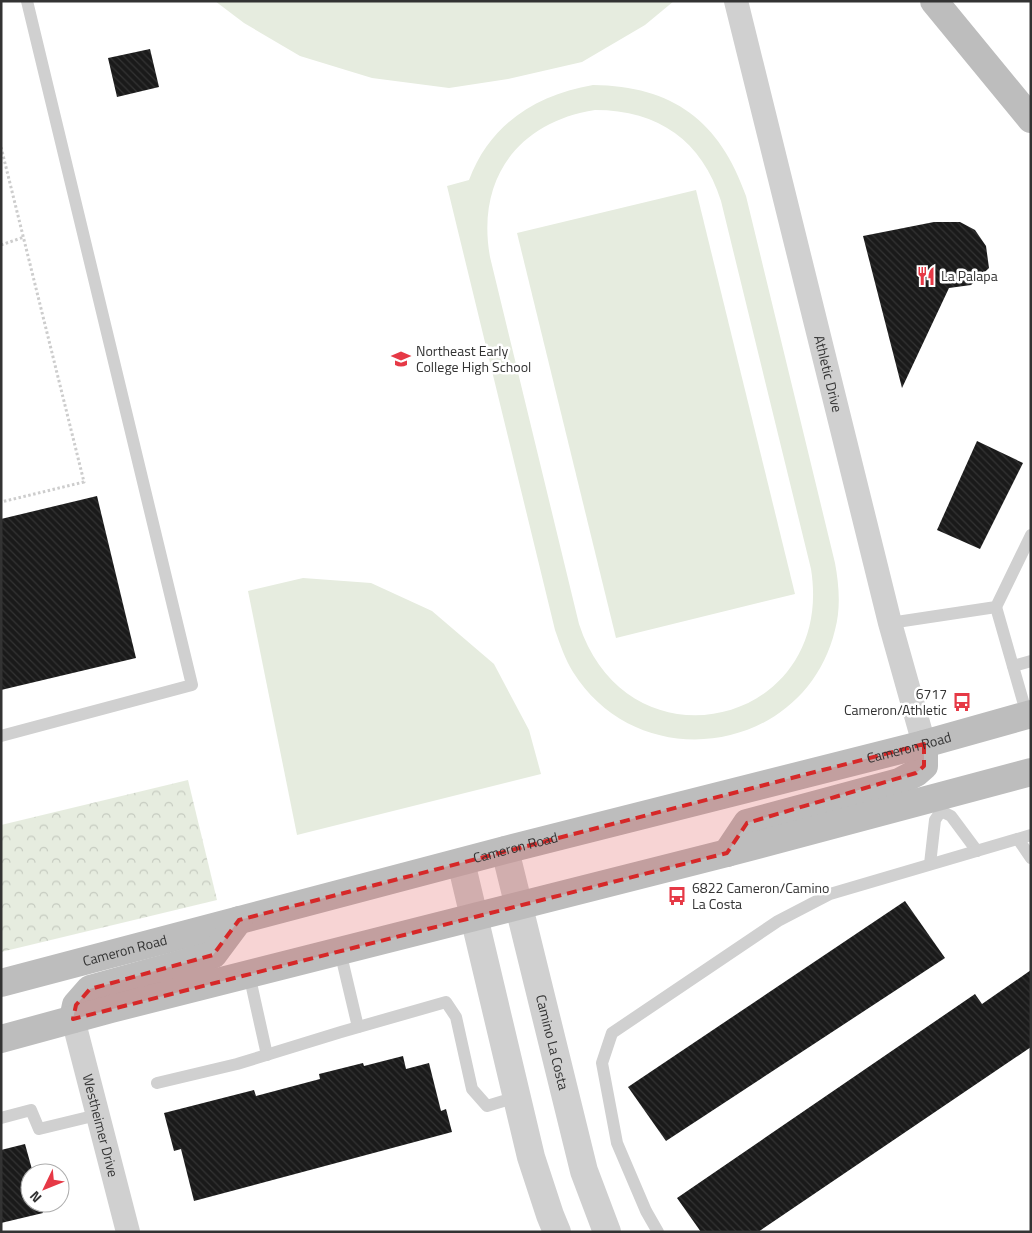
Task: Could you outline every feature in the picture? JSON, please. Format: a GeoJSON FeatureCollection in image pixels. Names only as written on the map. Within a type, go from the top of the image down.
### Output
{"type":"FeatureCollection","features":[{"type":"Feature","properties":{"kind":"main road"},"geometry":{"type":"LineString","coordinates":[[934,1],[1031,119]]}},
{"type":"Feature","properties":{"kind":"main road","name":"Cameron Road"},"geometry":{"type":"LineString","coordinates":[[1,983],[504,850],[924,744],[1029,715]]}},
{"type":"Feature","properties":{"kind":"main road"},"geometry":{"type":"LineString","coordinates":[[727,853],[747,823],[899,782],[916,774],[924,766],[924,744]]}},
{"type":"Feature","properties":{"kind":"main road"},"geometry":{"type":"LineString","coordinates":[[1,1039],[73,1019],[474,918],[518,905],[727,853],[939,804],[1031,772]]}},
{"type":"Feature","properties":{"kind":"main road"},"geometry":{"type":"LineString","coordinates":[[73,1019],[76,1005],[90,989],[213,955],[239,920]]}},
{"type":"Feature","properties":{"kind":"street","name":"Athletic Drive"},"geometry":{"type":"LineString","coordinates":[[736,1],[890,623],[924,744]]}},
{"type":"Feature","properties":{"kind":"street","name":"Camino La Costa"},"geometry":{"type":"LineString","coordinates":[[504,850],[584,1171],[607,1232]]}},
{"type":"Feature","properties":{"kind":"street"},"geometry":{"type":"LineString","coordinates":[[461,862],[531,1157],[557,1232]]}},
{"type":"Feature","properties":{"kind":"street","name":"Westheimer Drive"},"geometry":{"type":"LineString","coordinates":[[73,1019],[128,1232]]}},
{"type":"Feature","properties":{"kind":"lane"},"geometry":{"type":"LineString","coordinates":[[1,736],[192,685],[26,1]]}},
{"type":"Feature","properties":{"kind":"lane"},"geometry":{"type":"LineString","coordinates":[[1029,715],[996,607],[1031,535]]}},
{"type":"Feature","properties":{"kind":"lane"},"geometry":{"type":"LineString","coordinates":[[890,623],[996,607]]}},
{"type":"Feature","properties":{"kind":"lane"},"geometry":{"type":"LineString","coordinates":[[1013,666],[1031,661]]}},
{"type":"Feature","properties":{"kind":"lane"},"geometry":{"type":"LineString","coordinates":[[930,864],[935,820],[939,804],[952,816],[977,851]]}},
{"type":"Feature","properties":{"kind":"lane"},"geometry":{"type":"LineString","coordinates":[[658,1232],[646,1210],[617,1143],[602,1063],[612,1033],[778,920],[830,894],[1025,837],[1031,858]]}},
{"type":"Feature","properties":{"kind":"lane"},"geometry":{"type":"LineString","coordinates":[[340,951],[358,1027]]}},
{"type":"Feature","properties":{"kind":"lane"},"geometry":{"type":"LineString","coordinates":[[249,974],[267,1055]]}},
{"type":"Feature","properties":{"kind":"lane"},"geometry":{"type":"LineString","coordinates":[[157,1083],[237,1064],[446,1002],[456,1017],[472,1089],[487,1106],[517,1097]]}},
{"type":"Feature","properties":{"kind":"lane"},"geometry":{"type":"LineString","coordinates":[[1,1118],[32,1110],[39,1129],[97,1115]]}},
{"type":"Feature","properties":{"kind":"path"},"geometry":{"type":"LineString","coordinates":[[1,147],[84,482],[1,502]]}},
{"type":"Feature","properties":{"kind":"path"},"geometry":{"type":"LineString","coordinates":[[1,244],[24,238]]}},
{"type":"Feature","properties":{"kind":"highlighted area"},"geometry":{"type":"Polygon","coordinates":[[[924,744],[924,766],[916,773],[747,823],[727,853],[73,1019],[76,1005],[90,989],[213,955],[239,920],[924,744]]]}},
{"type":"Feature","properties":{"kind":"green space"},"geometry":{"type":"Polygon","coordinates":[[[215,1],[674,1],[645,25],[582,62],[508,79],[449,88],[372,78],[300,56],[244,23],[215,1]]]}},
{"type":"Feature","properties":{"kind":"green space"},"geometry":{"type":"Polygon","coordinates":[[[593,85],[621,87],[647,92],[670,101],[690,113],[707,128],[722,147],[735,170],[746,196],[835,563],[839,596],[837,622],[818,672],[791,704],[757,726],[718,738],[677,738],[638,728],[602,706],[573,672],[568,662],[555,630],[447,186],[469,180],[478,160],[489,143],[502,128],[518,115],[553,96],[593,85]],[[595,110],[568,117],[544,127],[524,141],[508,159],[497,179],[490,203],[487,229],[490,257],[579,624],[604,671],[639,701],[681,714],[723,712],[762,695],[792,665],[810,623],[811,569],[721,201],[713,180],[702,161],[690,146],[675,133],[658,123],[618,111],[595,110]]]}},
{"type":"Feature","properties":{"kind":"green space"},"geometry":{"type":"Polygon","coordinates":[[[696,190],[795,594],[616,638],[517,233],[696,190]]]}},
{"type":"Feature","properties":{"kind":"green space"},"geometry":{"type":"Polygon","coordinates":[[[303,578],[371,583],[432,611],[494,664],[529,730],[541,774],[297,835],[248,591],[303,578]]]}},
{"type":"Feature","properties":{"kind":"green space"},"geometry":{"type":"Polygon","coordinates":[[[188,780],[217,900],[1,952],[1,825],[188,780]]]}},
{"type":"Feature","properties":{"kind":"building"},"geometry":{"type":"Polygon","coordinates":[[[150,49],[159,87],[117,97],[108,58],[150,49]]]}},
{"type":"Feature","properties":{"kind":"building"},"geometry":{"type":"Polygon","coordinates":[[[934,222],[960,222],[975,230],[986,246],[989,268],[971,285],[949,288],[902,388],[863,236],[934,222]]]}},
{"type":"Feature","properties":{"kind":"building"},"geometry":{"type":"Polygon","coordinates":[[[977,441],[1023,463],[980,549],[937,530],[977,441]]]}},
{"type":"Feature","properties":{"kind":"building"},"geometry":{"type":"Polygon","coordinates":[[[97,496],[136,658],[1,690],[1,519],[97,496]]]}},
{"type":"Feature","properties":{"kind":"building"},"geometry":{"type":"Polygon","coordinates":[[[905,901],[945,958],[666,1141],[628,1087],[905,901]]]}},
{"type":"Feature","properties":{"kind":"building"},"geometry":{"type":"Polygon","coordinates":[[[1031,970],[1031,1047],[758,1232],[701,1232],[677,1198],[975,994],[982,1004],[1031,970]]]}},
{"type":"Feature","properties":{"kind":"building"},"geometry":{"type":"Polygon","coordinates":[[[403,1056],[406,1069],[429,1063],[441,1111],[446,1109],[452,1132],[194,1201],[181,1149],[174,1151],[164,1113],[254,1090],[256,1096],[320,1079],[319,1074],[363,1063],[364,1066],[403,1056]]]}},
{"type":"Feature","properties":{"kind":"building"},"geometry":{"type":"Polygon","coordinates":[[[25,1144],[30,1163],[20,1163],[20,1213],[43,1213],[1,1223],[1,1150],[25,1144]]]}},
{"type":"Feature","properties":{"kind":"place","name":"La Palapa"},"geometry":{"type":"Point","coordinates":[926,276]}},
{"type":"Feature","properties":{"kind":"place","name":"Northeast Early College High School"},"geometry":{"type":"Point","coordinates":[401,359]}},
{"type":"Feature","properties":{"kind":"place","name":"6717 Cameron/Athletic"},"geometry":{"type":"Point","coordinates":[962,702]}},
{"type":"Feature","properties":{"kind":"place","name":"6822 Cameron/Camino La Costa"},"geometry":{"type":"Point","coordinates":[677,896]}}]}
